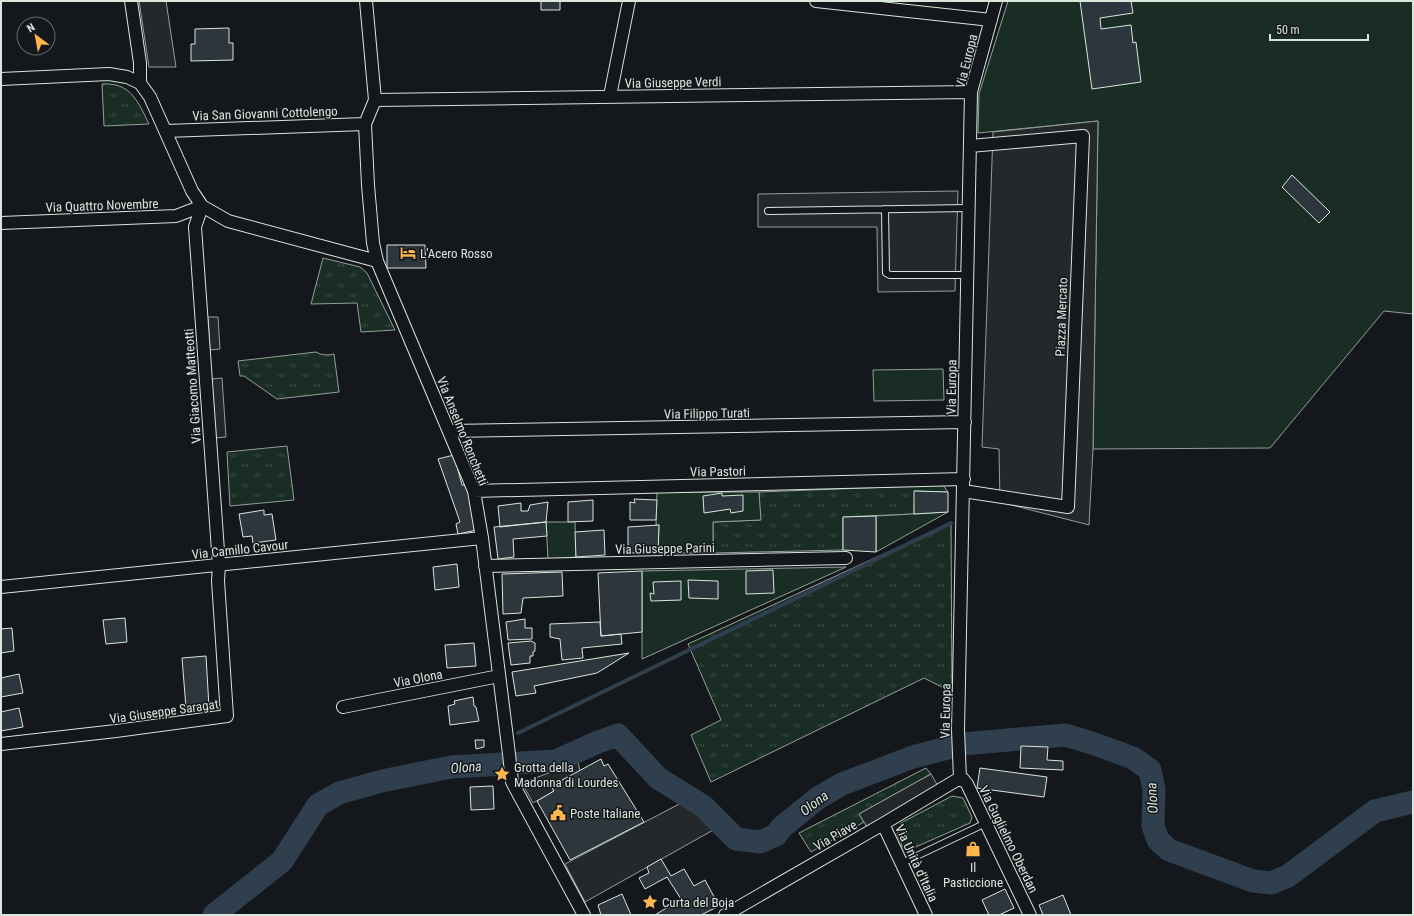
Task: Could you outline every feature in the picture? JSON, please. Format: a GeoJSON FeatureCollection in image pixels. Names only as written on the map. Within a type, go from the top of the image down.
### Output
{"type":"FeatureCollection","features":[{"type":"Feature","properties":{"kind":"street"},"geometry":{"type":"LineString","coordinates":[[131,1],[140,63],[140,83]]}},
{"type":"Feature","properties":{"kind":"street"},"geometry":{"type":"LineString","coordinates":[[366,1],[375,100]]}},
{"type":"Feature","properties":{"kind":"street"},"geometry":{"type":"LineString","coordinates":[[610,96],[629,1]]}},
{"type":"Feature","properties":{"kind":"street"},"geometry":{"type":"LineString","coordinates":[[816,1],[991,20]]}},
{"type":"Feature","properties":{"kind":"street","name":"Via Europa"},"geometry":{"type":"LineString","coordinates":[[960,778],[958,730],[970,208],[971,92],[996,1]]}},
{"type":"Feature","properties":{"kind":"street"},"geometry":{"type":"LineString","coordinates":[[1,80],[109,74],[127,77],[140,83],[150,97],[192,191],[202,206],[228,221],[377,261]]}},
{"type":"Feature","properties":{"kind":"street","name":"Via Giuseppe Verdi"},"geometry":{"type":"LineString","coordinates":[[375,100],[971,92]]}},
{"type":"Feature","properties":{"kind":"street","name":"Via Anselmo Ronchetti"},"geometry":{"type":"LineString","coordinates":[[375,100],[365,124],[373,243],[377,261],[450,431],[474,491],[482,538],[512,782],[584,915]]}},
{"type":"Feature","properties":{"kind":"street","name":"Via San Giovanni Cottolengo"},"geometry":{"type":"LineString","coordinates":[[166,131],[365,124]]}},
{"type":"Feature","properties":{"kind":"street","name":"Piazza Mercato"},"geometry":{"type":"LineString","coordinates":[[963,491],[1068,507],[1083,136],[970,146]]}},
{"type":"Feature","properties":{"kind":"street","name":"Via Quattro Novembre"},"geometry":{"type":"LineString","coordinates":[[1,224],[176,216],[202,206]]}},
{"type":"Feature","properties":{"kind":"street","name":"Via Giacomo Matteotti"},"geometry":{"type":"LineString","coordinates":[[202,206],[195,227],[219,565]]}},
{"type":"Feature","properties":{"kind":"street","name":"Via Filippo Turati"},"geometry":{"type":"LineString","coordinates":[[450,431],[965,422]]}},
{"type":"Feature","properties":{"kind":"street","name":"Via Pastori"},"geometry":{"type":"LineString","coordinates":[[474,491],[964,479]]}},
{"type":"Feature","properties":{"kind":"street","name":"Via Camillo Cavour"},"geometry":{"type":"LineString","coordinates":[[1,587],[482,538]]}},
{"type":"Feature","properties":{"kind":"street","name":"Via Giuseppe Parini"},"geometry":{"type":"LineString","coordinates":[[485,566],[846,558]]}},
{"type":"Feature","properties":{"kind":"street","name":"Via Giuseppe Saragat"},"geometry":{"type":"LineString","coordinates":[[1,744],[116,731],[227,716],[218,581],[219,565]]}},
{"type":"Feature","properties":{"kind":"street","name":"Via Olona"},"geometry":{"type":"LineString","coordinates":[[343,708],[499,676]]}},
{"type":"Feature","properties":{"kind":"street","name":"Via Guglielmo Oberdan"},"geometry":{"type":"LineString","coordinates":[[960,778],[967,784],[1030,915]]}},
{"type":"Feature","properties":{"kind":"street","name":"Via Piave"},"geometry":{"type":"LineString","coordinates":[[725,915],[960,778]]}},
{"type":"Feature","properties":{"kind":"street","name":"Via Unità d'Italia"},"geometry":{"type":"LineString","coordinates":[[883,824],[926,915]]}},
{"type":"Feature","properties":{"kind":"lane"},"geometry":{"type":"LineString","coordinates":[[768,211],[970,208]]}},
{"type":"Feature","properties":{"kind":"lane"},"geometry":{"type":"LineString","coordinates":[[885,209],[886,273],[890,275],[968,275]]}},
{"type":"Feature","properties":{"kind":"lane"},"geometry":{"type":"LineString","coordinates":[[902,863],[986,823]]}},
{"type":"Feature","properties":{"kind":"green space"},"geometry":{"type":"Polygon","coordinates":[[[1008,1],[1413,1],[1413,314],[1384,311],[1270,448],[1093,449],[1098,121],[978,133],[979,94],[1008,1]]]}},
{"type":"Feature","properties":{"kind":"green space"},"geometry":{"type":"Polygon","coordinates":[[[102,84],[112,84],[127,90],[137,101],[149,124],[104,126],[102,84]]]}},
{"type":"Feature","properties":{"kind":"green space"},"geometry":{"type":"Polygon","coordinates":[[[323,258],[360,267],[367,273],[395,330],[361,332],[357,303],[311,304],[323,258]]]}},
{"type":"Feature","properties":{"kind":"green space"},"geometry":{"type":"Polygon","coordinates":[[[316,352],[323,355],[334,354],[339,392],[277,399],[244,376],[240,376],[238,361],[316,352]]]}},
{"type":"Feature","properties":{"kind":"green space"},"geometry":{"type":"Polygon","coordinates":[[[943,369],[944,400],[874,401],[873,370],[943,369]]]}},
{"type":"Feature","properties":{"kind":"green space"},"geometry":{"type":"Polygon","coordinates":[[[287,446],[294,500],[230,506],[227,452],[287,446]]]}},
{"type":"Feature","properties":{"kind":"green space"},"geometry":{"type":"Polygon","coordinates":[[[943,485],[948,492],[915,491],[914,514],[843,517],[843,550],[713,553],[713,522],[760,520],[759,492],[943,485]]]}},
{"type":"Feature","properties":{"kind":"green space"},"geometry":{"type":"Polygon","coordinates":[[[657,492],[759,492],[761,520],[713,522],[713,553],[658,553],[659,525],[656,525],[657,492]]]}},
{"type":"Feature","properties":{"kind":"green space"},"geometry":{"type":"Polygon","coordinates":[[[948,512],[876,552],[876,516],[948,512]]]}},
{"type":"Feature","properties":{"kind":"green space"},"geometry":{"type":"Polygon","coordinates":[[[546,522],[575,522],[576,557],[548,559],[546,522]]]}},
{"type":"Feature","properties":{"kind":"green space"},"geometry":{"type":"Polygon","coordinates":[[[951,523],[952,692],[924,678],[711,782],[691,735],[721,720],[688,644],[951,523]]]}},
{"type":"Feature","properties":{"kind":"green space"},"geometry":{"type":"Polygon","coordinates":[[[846,567],[642,659],[642,571],[846,567]]]}},
{"type":"Feature","properties":{"kind":"green space"},"geometry":{"type":"Polygon","coordinates":[[[926,768],[931,774],[859,814],[864,822],[811,852],[799,833],[926,768]]]}},
{"type":"Feature","properties":{"kind":"green space"},"geometry":{"type":"Polygon","coordinates":[[[952,796],[963,798],[972,817],[970,823],[911,849],[903,848],[897,835],[901,823],[952,796]]]}},
{"type":"Feature","properties":{"kind":"shaded area"},"geometry":{"type":"Polygon","coordinates":[[[139,1],[166,1],[176,67],[149,67],[139,1]]]}},
{"type":"Feature","properties":{"kind":"shaded area"},"geometry":{"type":"Polygon","coordinates":[[[1098,121],[1093,449],[1089,525],[1000,502],[999,449],[982,447],[993,132],[1098,121]]]}},
{"type":"Feature","properties":{"kind":"shaded area"},"geometry":{"type":"Polygon","coordinates":[[[958,191],[955,291],[878,292],[877,227],[758,227],[758,194],[958,191]]]}},
{"type":"Feature","properties":{"kind":"shaded area"},"geometry":{"type":"Polygon","coordinates":[[[208,317],[218,317],[220,349],[210,350],[208,317]]]}},
{"type":"Feature","properties":{"kind":"shaded area"},"geometry":{"type":"Polygon","coordinates":[[[222,378],[226,437],[215,438],[211,379],[222,378]]]}},
{"type":"Feature","properties":{"kind":"shaded area"},"geometry":{"type":"Polygon","coordinates":[[[578,762],[580,771],[551,786],[554,791],[533,803],[522,783],[578,762]]]}},
{"type":"Feature","properties":{"kind":"shaded area"},"geometry":{"type":"Polygon","coordinates":[[[931,774],[938,786],[867,827],[859,814],[931,774]]]}},
{"type":"Feature","properties":{"kind":"shaded area"},"geometry":{"type":"Polygon","coordinates":[[[683,802],[693,806],[707,818],[715,829],[585,902],[565,864],[683,802]]]}},
{"type":"Feature","properties":{"kind":"building"},"geometry":{"type":"Polygon","coordinates":[[[541,1],[560,1],[560,10],[541,10],[541,1]]]}},
{"type":"Feature","properties":{"kind":"building"},"geometry":{"type":"Polygon","coordinates":[[[1080,1],[1131,1],[1133,13],[1100,18],[1101,29],[1131,25],[1133,43],[1136,42],[1141,82],[1092,89],[1080,1]]]}},
{"type":"Feature","properties":{"kind":"building"},"geometry":{"type":"Polygon","coordinates":[[[229,28],[229,43],[233,43],[233,60],[191,61],[191,44],[195,44],[195,29],[229,28]]]}},
{"type":"Feature","properties":{"kind":"building"},"geometry":{"type":"Polygon","coordinates":[[[1292,175],[1330,212],[1319,223],[1282,187],[1292,175]]]}},
{"type":"Feature","properties":{"kind":"building"},"geometry":{"type":"Polygon","coordinates":[[[387,245],[425,245],[426,268],[387,268],[387,245]]]}},
{"type":"Feature","properties":{"kind":"building"},"geometry":{"type":"Polygon","coordinates":[[[454,455],[462,485],[467,485],[477,530],[458,534],[456,524],[460,522],[438,459],[454,455]]]}},
{"type":"Feature","properties":{"kind":"building"},"geometry":{"type":"Polygon","coordinates":[[[914,491],[948,492],[948,512],[914,514],[914,491]]]}},
{"type":"Feature","properties":{"kind":"building"},"geometry":{"type":"Polygon","coordinates":[[[722,493],[722,496],[743,495],[743,511],[731,513],[730,509],[704,513],[703,496],[722,493]]]}},
{"type":"Feature","properties":{"kind":"building"},"geometry":{"type":"Polygon","coordinates":[[[634,499],[657,500],[656,520],[630,520],[630,502],[635,503],[634,499]]]}},
{"type":"Feature","properties":{"kind":"building"},"geometry":{"type":"Polygon","coordinates":[[[593,500],[593,521],[568,522],[568,502],[593,500]]]}},
{"type":"Feature","properties":{"kind":"building"},"geometry":{"type":"Polygon","coordinates":[[[548,502],[546,522],[500,527],[498,506],[521,503],[521,511],[528,511],[530,505],[548,502]]]}},
{"type":"Feature","properties":{"kind":"building"},"geometry":{"type":"Polygon","coordinates":[[[264,510],[264,515],[272,514],[276,540],[253,543],[252,536],[243,537],[239,514],[264,510]]]}},
{"type":"Feature","properties":{"kind":"building"},"geometry":{"type":"Polygon","coordinates":[[[876,516],[876,552],[843,550],[843,517],[876,516]]]}},
{"type":"Feature","properties":{"kind":"building"},"geometry":{"type":"Polygon","coordinates":[[[546,522],[547,536],[513,539],[514,557],[498,559],[494,527],[546,522]]]}},
{"type":"Feature","properties":{"kind":"building"},"geometry":{"type":"Polygon","coordinates":[[[659,525],[658,553],[628,553],[628,527],[659,525]]]}},
{"type":"Feature","properties":{"kind":"building"},"geometry":{"type":"Polygon","coordinates":[[[604,530],[605,555],[576,557],[575,532],[604,530]]]}},
{"type":"Feature","properties":{"kind":"building"},"geometry":{"type":"Polygon","coordinates":[[[457,564],[459,587],[435,590],[433,567],[457,564]]]}},
{"type":"Feature","properties":{"kind":"building"},"geometry":{"type":"Polygon","coordinates":[[[773,570],[774,593],[746,594],[746,571],[773,570]]]}},
{"type":"Feature","properties":{"kind":"building"},"geometry":{"type":"Polygon","coordinates":[[[642,571],[642,632],[601,636],[598,573],[642,571]]]}},
{"type":"Feature","properties":{"kind":"building"},"geometry":{"type":"Polygon","coordinates":[[[562,572],[563,596],[523,598],[521,613],[503,614],[502,574],[562,572]]]}},
{"type":"Feature","properties":{"kind":"building"},"geometry":{"type":"Polygon","coordinates":[[[688,580],[718,581],[718,599],[689,598],[688,580]]]}},
{"type":"Feature","properties":{"kind":"building"},"geometry":{"type":"Polygon","coordinates":[[[681,581],[681,600],[651,601],[650,593],[654,594],[653,582],[681,581]]]}},
{"type":"Feature","properties":{"kind":"building"},"geometry":{"type":"Polygon","coordinates":[[[125,618],[127,642],[106,644],[103,620],[125,618]]]}},
{"type":"Feature","properties":{"kind":"building"},"geometry":{"type":"Polygon","coordinates":[[[525,619],[525,628],[532,628],[532,639],[508,640],[506,622],[525,619]]]}},
{"type":"Feature","properties":{"kind":"building"},"geometry":{"type":"Polygon","coordinates":[[[600,622],[601,636],[621,634],[622,644],[582,648],[583,658],[562,660],[560,639],[550,637],[550,624],[600,622]]]}},
{"type":"Feature","properties":{"kind":"building"},"geometry":{"type":"Polygon","coordinates":[[[12,628],[14,651],[1,653],[1,629],[12,628]]]}},
{"type":"Feature","properties":{"kind":"building"},"geometry":{"type":"Polygon","coordinates":[[[531,641],[535,643],[535,651],[533,652],[533,656],[530,656],[530,663],[511,665],[508,643],[531,641]]]}},
{"type":"Feature","properties":{"kind":"building"},"geometry":{"type":"Polygon","coordinates":[[[474,643],[476,666],[447,668],[445,645],[474,643]]]}},
{"type":"Feature","properties":{"kind":"building"},"geometry":{"type":"Polygon","coordinates":[[[629,653],[597,673],[534,686],[536,693],[516,696],[512,672],[629,653]]]}},
{"type":"Feature","properties":{"kind":"building"},"geometry":{"type":"Polygon","coordinates":[[[206,656],[209,707],[186,708],[182,658],[206,656]]]}},
{"type":"Feature","properties":{"kind":"building"},"geometry":{"type":"Polygon","coordinates":[[[19,674],[23,693],[1,697],[1,678],[19,674]]]}},
{"type":"Feature","properties":{"kind":"building"},"geometry":{"type":"Polygon","coordinates":[[[473,697],[474,706],[476,707],[479,721],[450,725],[448,706],[455,704],[454,701],[473,697]]]}},
{"type":"Feature","properties":{"kind":"building"},"geometry":{"type":"Polygon","coordinates":[[[19,708],[23,727],[1,731],[1,712],[19,708]]]}},
{"type":"Feature","properties":{"kind":"building"},"geometry":{"type":"Polygon","coordinates":[[[475,740],[484,740],[484,747],[476,749],[475,740]]]}},
{"type":"Feature","properties":{"kind":"building"},"geometry":{"type":"Polygon","coordinates":[[[1021,746],[1048,747],[1047,760],[1063,761],[1063,770],[1020,768],[1021,746]]]}},
{"type":"Feature","properties":{"kind":"building"},"geometry":{"type":"Polygon","coordinates":[[[601,759],[604,766],[608,764],[644,822],[570,860],[537,801],[554,791],[551,786],[601,759]]]}},
{"type":"Feature","properties":{"kind":"building"},"geometry":{"type":"Polygon","coordinates":[[[980,768],[1047,777],[1044,797],[977,788],[980,768]]]}},
{"type":"Feature","properties":{"kind":"building"},"geometry":{"type":"Polygon","coordinates":[[[493,786],[494,809],[471,810],[470,787],[493,786]]]}},
{"type":"Feature","properties":{"kind":"building"},"geometry":{"type":"Polygon","coordinates":[[[661,859],[671,876],[684,869],[694,886],[705,880],[719,906],[701,915],[655,915],[681,899],[667,877],[645,889],[639,878],[649,873],[647,867],[661,859]]]}},
{"type":"Feature","properties":{"kind":"building"},"geometry":{"type":"Polygon","coordinates":[[[1005,889],[1014,908],[999,915],[989,915],[982,900],[1005,889]]]}},
{"type":"Feature","properties":{"kind":"building"},"geometry":{"type":"Polygon","coordinates":[[[622,894],[631,915],[601,915],[598,905],[622,894]]]}},
{"type":"Feature","properties":{"kind":"building"},"geometry":{"type":"Polygon","coordinates":[[[1063,895],[1071,915],[1043,915],[1039,905],[1063,895]]]}},
{"type":"Feature","properties":{"kind":"waterway"},"geometry":{"type":"LineString","coordinates":[[518,733],[951,523]]}},
{"type":"Feature","properties":{"kind":"waterway","name":"Olona"},"geometry":{"type":"LineString","coordinates":[[214,915],[282,861],[318,805],[339,793],[382,781],[451,767],[556,761],[598,742],[618,735],[658,778],[703,806],[736,839],[760,842],[776,835],[782,827],[818,798],[842,784],[913,757],[963,744],[1065,735],[1133,758],[1150,770],[1154,789],[1153,826],[1158,840],[1169,850],[1253,881],[1271,883],[1288,876],[1375,811],[1413,802]]}},
{"type":"Feature","properties":{"kind":"place","name":"L'Acero Rosso"},"geometry":{"type":"Point","coordinates":[408,253]}},
{"type":"Feature","properties":{"kind":"place","name":"Grotta della Madonna di Lourdes"},"geometry":{"type":"Point","coordinates":[502,774]}},
{"type":"Feature","properties":{"kind":"place","name":"Poste Italiane"},"geometry":{"type":"Point","coordinates":[558,813]}},
{"type":"Feature","properties":{"kind":"place","name":"Il Pasticcione"},"geometry":{"type":"Point","coordinates":[973,849]}},
{"type":"Feature","properties":{"kind":"place","name":"Curta del Boja"},"geometry":{"type":"Point","coordinates":[650,902]}}]}
